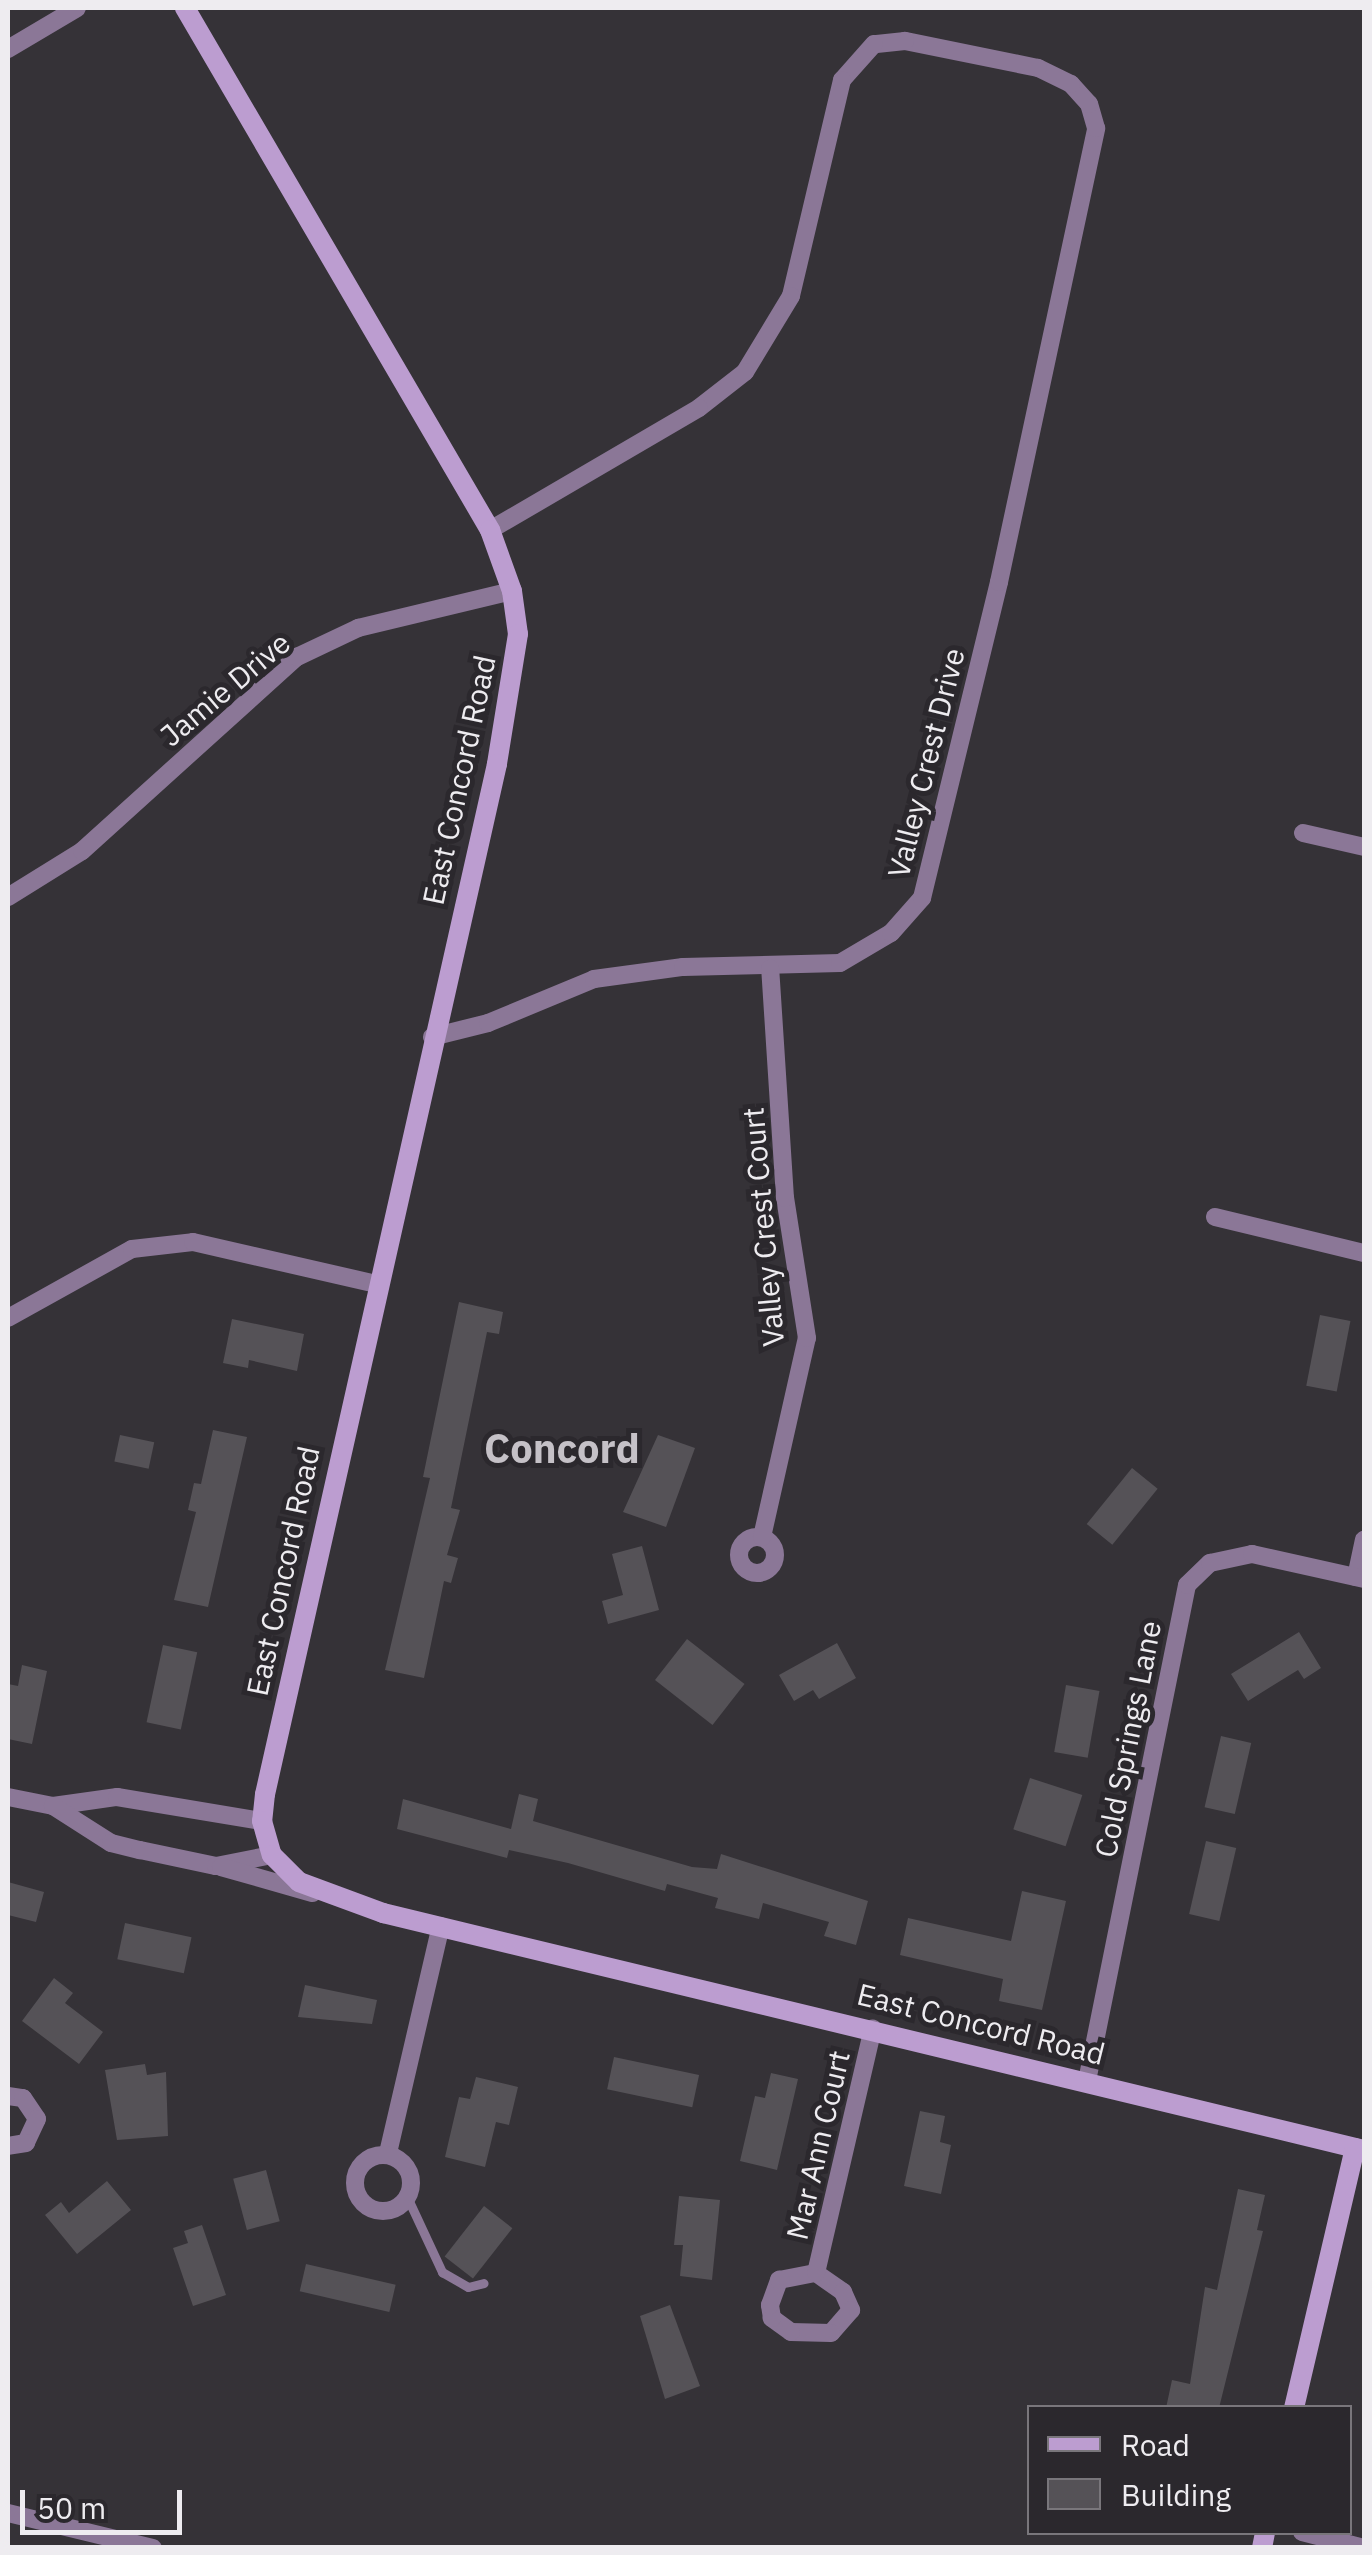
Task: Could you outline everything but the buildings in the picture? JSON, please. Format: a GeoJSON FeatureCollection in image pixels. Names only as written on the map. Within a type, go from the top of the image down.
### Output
{"type":"FeatureCollection","features":[{"type":"Feature","properties":{"kind":"street"},"geometry":{"type":"LineString","coordinates":[[8,49],[77,8]]}},
{"type":"Feature","properties":{"kind":"street","name":"East Concord Road"},"geometry":{"type":"LineString","coordinates":[[186,8],[490,530],[512,591],[518,634],[510,700],[376,1284],[262,1820],[272,1855],[298,1882],[334,1899],[1360,2149],[1295,2405]]}},
{"type":"Feature","properties":{"kind":"street","name":"Valley Crest Drive"},"geometry":{"type":"LineString","coordinates":[[432,1038],[488,1023],[594,979],[683,968],[840,964],[892,934],[922,898],[999,582],[1096,128],[1088,104],[1071,84],[1038,68],[905,40],[874,44],[842,80],[790,296],[745,372],[699,408],[490,530]]}},
{"type":"Feature","properties":{"kind":"street","name":"Jamie Drive"},"geometry":{"type":"LineString","coordinates":[[8,897],[82,851],[297,657],[358,628],[512,591]]}},
{"type":"Feature","properties":{"kind":"street"},"geometry":{"type":"LineString","coordinates":[[1304,834],[1364,847]]}},
{"type":"Feature","properties":{"kind":"street","name":"Valley Crest Court"},"geometry":{"type":"LineString","coordinates":[[762,1537],[807,1338],[785,1198],[770,968]]}},
{"type":"Feature","properties":{"kind":"street"},"geometry":{"type":"LineString","coordinates":[[1215,1218],[1364,1253]]}},
{"type":"Feature","properties":{"kind":"street"},"geometry":{"type":"LineString","coordinates":[[8,1318],[132,1249],[193,1242],[376,1284]]}},
{"type":"Feature","properties":{"kind":"street"},"geometry":{"type":"LineString","coordinates":[[1360,1578],[1364,1540]]}},
{"type":"Feature","properties":{"kind":"street","name":"Cold Springs Lane"},"geometry":{"type":"LineString","coordinates":[[1087,2081],[1187,1585],[1210,1564],[1252,1554],[1360,1578]]}},
{"type":"Feature","properties":{"kind":"street"},"geometry":{"type":"LineString","coordinates":[[8,1797],[53,1806],[117,1797],[262,1820]]}},
{"type":"Feature","properties":{"kind":"street"},"geometry":{"type":"LineString","coordinates":[[53,1806],[111,1842],[334,1899]]}},
{"type":"Feature","properties":{"kind":"street"},"geometry":{"type":"LineString","coordinates":[[216,1866],[272,1855]]}},
{"type":"Feature","properties":{"kind":"street"},"geometry":{"type":"LineString","coordinates":[[388,2153],[441,1926]]}},
{"type":"Feature","properties":{"kind":"street","name":"Mar Ann Court"},"geometry":{"type":"LineString","coordinates":[[816,2273],[874,2029]]}},
{"type":"Feature","properties":{"kind":"street"},"geometry":{"type":"LineString","coordinates":[[8,2096],[24,2098],[38,2120],[26,2143],[8,2146]]}},
{"type":"Feature","properties":{"kind":"street"},"geometry":{"type":"LineString","coordinates":[[388,2153],[412,2176],[408,2199],[389,2212],[359,2200],[353,2184],[360,2164],[388,2153]]}},
{"type":"Feature","properties":{"kind":"street","name":"Mar Ann Court"},"geometry":{"type":"LineString","coordinates":[[816,2273],[843,2292],[850,2310],[830,2332],[791,2332],[772,2318],[778,2280],[816,2273]]}},
{"type":"Feature","properties":{"kind":"street"},"geometry":{"type":"LineString","coordinates":[[8,2513],[116,2544],[152,2548]]}},
{"type":"Feature","properties":{"kind":"street"},"geometry":{"type":"LineString","coordinates":[[1314,2535],[1364,2548]]}},
{"type":"Feature","properties":{"kind":"lane"},"geometry":{"type":"LineString","coordinates":[[408,2199],[442,2272],[468,2287],[484,2283]]}},
{"type":"Feature","properties":{"kind":"district","name":"Concord"},"geometry":{"type":"Point","coordinates":[562,1448]}}]}
